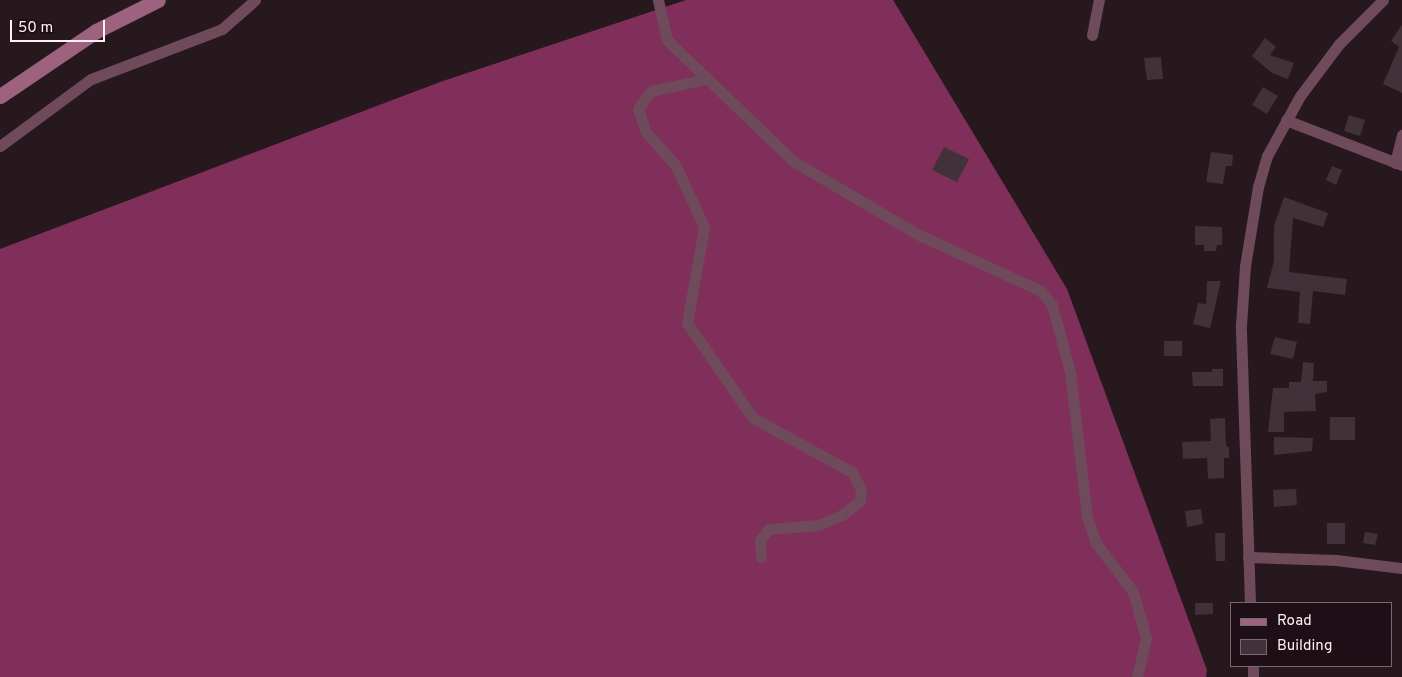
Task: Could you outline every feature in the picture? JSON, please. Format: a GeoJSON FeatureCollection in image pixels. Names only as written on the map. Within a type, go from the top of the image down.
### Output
{"type":"FeatureCollection","features":[{"type":"Feature","properties":{"kind":"main road"},"geometry":{"type":"LineString","coordinates":[[0,96],[96,31],[158,0]]}},
{"type":"Feature","properties":{"kind":"street"},"geometry":{"type":"LineString","coordinates":[[0,146],[90,79],[222,29],[255,0]]}},
{"type":"Feature","properties":{"kind":"street"},"geometry":{"type":"LineString","coordinates":[[658,0],[666,40],[793,161],[915,233],[1041,291],[1052,305],[1070,372],[1087,517],[1096,543],[1133,592],[1146,638],[1137,677]]}},
{"type":"Feature","properties":{"kind":"street"},"geometry":{"type":"LineString","coordinates":[[1092,35],[1099,0]]}},
{"type":"Feature","properties":{"kind":"street"},"geometry":{"type":"LineString","coordinates":[[1250,602],[1241,366],[1245,266],[1258,186],[1268,156],[1286,120],[1318,68],[1383,0]]}},
{"type":"Feature","properties":{"kind":"street"},"geometry":{"type":"LineString","coordinates":[[706,79],[651,91],[638,109],[646,132],[676,166],[704,227],[687,323],[753,418],[852,472],[861,489],[860,501],[827,522],[769,530],[760,540],[760,557]]}},
{"type":"Feature","properties":{"kind":"street"},"geometry":{"type":"LineString","coordinates":[[1286,120],[1399,164],[1402,135]]}},
{"type":"Feature","properties":{"kind":"street"},"geometry":{"type":"LineString","coordinates":[[1248,557],[1336,560],[1402,568]]}},
{"type":"Feature","properties":{"kind":"shaded area"},"geometry":{"type":"Polygon","coordinates":[[[686,0],[893,0],[1067,289],[1207,670],[1206,677],[0,677],[0,249],[440,82],[686,0]]]}},
{"type":"Feature","properties":{"kind":"building"},"geometry":{"type":"Polygon","coordinates":[[[1402,25],[1402,93],[1383,84],[1399,47],[1391,41],[1402,25]]]}},
{"type":"Feature","properties":{"kind":"building"},"geometry":{"type":"Polygon","coordinates":[[[1265,38],[1276,47],[1270,55],[1294,63],[1288,79],[1272,73],[1252,56],[1265,38]]]}},
{"type":"Feature","properties":{"kind":"building"},"geometry":{"type":"Polygon","coordinates":[[[1161,57],[1163,79],[1147,80],[1144,58],[1161,57]]]}},
{"type":"Feature","properties":{"kind":"building"},"geometry":{"type":"Polygon","coordinates":[[[1263,87],[1278,96],[1267,114],[1252,105],[1263,87]]]}},
{"type":"Feature","properties":{"kind":"building"},"geometry":{"type":"Polygon","coordinates":[[[1349,115],[1365,120],[1360,136],[1344,131],[1349,115]]]}},
{"type":"Feature","properties":{"kind":"building"},"geometry":{"type":"Polygon","coordinates":[[[944,147],[969,159],[957,182],[932,170],[944,147]]]}},
{"type":"Feature","properties":{"kind":"building"},"geometry":{"type":"Polygon","coordinates":[[[1211,152],[1233,155],[1232,166],[1226,166],[1223,184],[1206,182],[1211,152]]]}},
{"type":"Feature","properties":{"kind":"building"},"geometry":{"type":"Polygon","coordinates":[[[1332,166],[1342,170],[1336,185],[1326,180],[1332,166]]]}},
{"type":"Feature","properties":{"kind":"building"},"geometry":{"type":"Polygon","coordinates":[[[1284,197],[1328,213],[1323,227],[1293,218],[1289,272],[1347,279],[1345,295],[1313,291],[1310,324],[1298,323],[1300,292],[1267,288],[1274,261],[1274,226],[1284,197]]]}},
{"type":"Feature","properties":{"kind":"building"},"geometry":{"type":"Polygon","coordinates":[[[1195,226],[1222,227],[1222,245],[1217,245],[1216,251],[1204,251],[1204,245],[1195,245],[1195,226]]]}},
{"type":"Feature","properties":{"kind":"building"},"geometry":{"type":"Polygon","coordinates":[[[1207,281],[1221,281],[1210,328],[1193,324],[1198,303],[1206,304],[1207,281]]]}},
{"type":"Feature","properties":{"kind":"building"},"geometry":{"type":"Polygon","coordinates":[[[1275,337],[1297,342],[1293,359],[1270,354],[1275,337]]]}},
{"type":"Feature","properties":{"kind":"building"},"geometry":{"type":"Polygon","coordinates":[[[1164,341],[1182,341],[1182,356],[1164,356],[1164,341]]]}},
{"type":"Feature","properties":{"kind":"building"},"geometry":{"type":"Polygon","coordinates":[[[1303,362],[1314,363],[1313,381],[1327,381],[1327,392],[1315,394],[1316,411],[1284,412],[1284,432],[1268,432],[1273,388],[1289,388],[1289,382],[1301,382],[1303,362]]]}},
{"type":"Feature","properties":{"kind":"building"},"geometry":{"type":"Polygon","coordinates":[[[1212,369],[1223,369],[1223,386],[1193,386],[1192,372],[1212,372],[1212,369]]]}},
{"type":"Feature","properties":{"kind":"building"},"geometry":{"type":"Polygon","coordinates":[[[1330,417],[1355,417],[1355,440],[1330,440],[1330,417]]]}},
{"type":"Feature","properties":{"kind":"building"},"geometry":{"type":"Polygon","coordinates":[[[1225,418],[1226,446],[1229,447],[1229,458],[1224,458],[1224,478],[1208,479],[1207,458],[1183,459],[1182,442],[1211,441],[1210,419],[1225,418]]]}},
{"type":"Feature","properties":{"kind":"building"},"geometry":{"type":"Polygon","coordinates":[[[1274,437],[1313,438],[1312,451],[1274,455],[1274,437]]]}},
{"type":"Feature","properties":{"kind":"building"},"geometry":{"type":"Polygon","coordinates":[[[1296,489],[1297,505],[1274,507],[1273,490],[1296,489]]]}},
{"type":"Feature","properties":{"kind":"building"},"geometry":{"type":"Polygon","coordinates":[[[1201,509],[1203,524],[1187,527],[1185,511],[1201,509]]]}},
{"type":"Feature","properties":{"kind":"building"},"geometry":{"type":"Polygon","coordinates":[[[1327,523],[1345,523],[1345,544],[1327,544],[1327,523]]]}},
{"type":"Feature","properties":{"kind":"building"},"geometry":{"type":"Polygon","coordinates":[[[1365,532],[1378,534],[1375,545],[1363,543],[1365,532]]]}},
{"type":"Feature","properties":{"kind":"building"},"geometry":{"type":"Polygon","coordinates":[[[1215,533],[1225,533],[1225,561],[1216,561],[1215,533]]]}},
{"type":"Feature","properties":{"kind":"building"},"geometry":{"type":"Polygon","coordinates":[[[1195,603],[1213,603],[1213,614],[1195,615],[1195,603]]]}}]}
